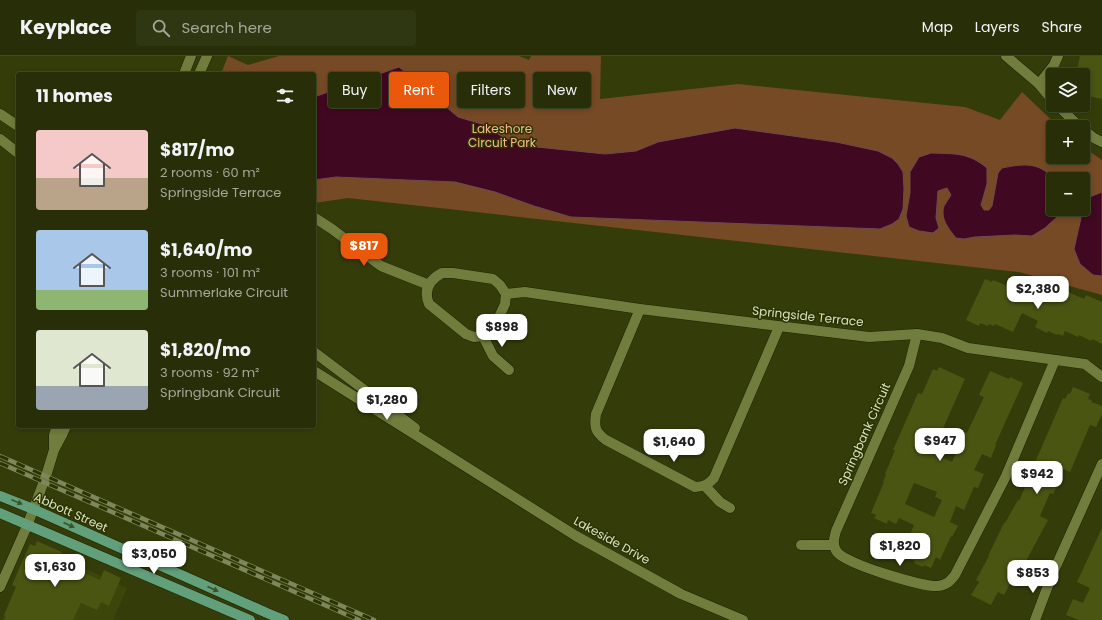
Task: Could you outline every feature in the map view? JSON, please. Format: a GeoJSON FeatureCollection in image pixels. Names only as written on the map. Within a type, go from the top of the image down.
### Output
{"type":"FeatureCollection","features":[{"type":"Feature","properties":{"kind":"main road","name":"Abbott Street"},"geometry":{"type":"LineString","coordinates":[[0,496],[33,509],[284,620]]}},
{"type":"Feature","properties":{"kind":"main road"},"geometry":{"type":"LineString","coordinates":[[0,513],[27,526],[250,620]]}},
{"type":"Feature","properties":{"kind":"street"},"geometry":{"type":"LineString","coordinates":[[185,72],[192,56]]}},
{"type":"Feature","properties":{"kind":"street"},"geometry":{"type":"LineString","coordinates":[[200,72],[207,56]]}},
{"type":"Feature","properties":{"kind":"street"},"geometry":{"type":"LineString","coordinates":[[1006,56],[1039,84],[1046,92]]}},
{"type":"Feature","properties":{"kind":"street"},"geometry":{"type":"LineString","coordinates":[[1039,84],[1054,65],[1058,56]]}},
{"type":"Feature","properties":{"kind":"street"},"geometry":{"type":"LineString","coordinates":[[1064,112],[1073,120]]}},
{"type":"Feature","properties":{"kind":"street"},"geometry":{"type":"LineString","coordinates":[[0,114],[16,125]]}},
{"type":"Feature","properties":{"kind":"street"},"geometry":{"type":"LineString","coordinates":[[1090,135],[1102,142]]}},
{"type":"Feature","properties":{"kind":"street"},"geometry":{"type":"LineString","coordinates":[[0,140],[16,152]]}},
{"type":"Feature","properties":{"kind":"street"},"geometry":{"type":"LineString","coordinates":[[316,219],[381,266],[428,285]]}},
{"type":"Feature","properties":{"kind":"street"},"geometry":{"type":"LineString","coordinates":[[442,273],[453,273],[493,279],[506,294],[505,304],[493,330],[483,336],[474,337],[466,334],[429,304],[426,293],[428,285],[433,278],[442,273]]}},
{"type":"Feature","properties":{"kind":"street","name":"Springside Terrace"},"geometry":{"type":"LineString","coordinates":[[506,294],[525,292],[779,327],[870,336],[916,334],[942,338],[968,348],[1086,364],[1102,377]]}},
{"type":"Feature","properties":{"kind":"street"},"geometry":{"type":"LineString","coordinates":[[640,309],[596,414],[596,428],[600,436],[606,440],[695,487],[705,486],[714,478],[779,327]]}},
{"type":"Feature","properties":{"kind":"street","name":"Springbank Circuit"},"geometry":{"type":"LineString","coordinates":[[833,545],[836,531],[909,366],[916,334]]}},
{"type":"Feature","properties":{"kind":"street"},"geometry":{"type":"LineString","coordinates":[[483,336],[493,356],[509,370]]}},
{"type":"Feature","properties":{"kind":"street","name":"Lakeside Drive"},"geometry":{"type":"LineString","coordinates":[[316,354],[474,473]]}},
{"type":"Feature","properties":{"kind":"street"},"geometry":{"type":"LineString","coordinates":[[802,545],[833,545],[841,556],[876,572],[931,586],[950,582],[1006,476],[1055,360]]}},
{"type":"Feature","properties":{"kind":"street","name":"Lakeside Drive"},"geometry":{"type":"LineString","coordinates":[[316,372],[576,536],[681,594],[743,620]]}},
{"type":"Feature","properties":{"kind":"street"},"geometry":{"type":"LineString","coordinates":[[54,450],[54,435],[56,428]]}},
{"type":"Feature","properties":{"kind":"street"},"geometry":{"type":"LineString","coordinates":[[0,587],[27,526],[54,450],[65,428]]}},
{"type":"Feature","properties":{"kind":"street"},"geometry":{"type":"LineString","coordinates":[[1035,620],[1052,575],[1102,464]]}},
{"type":"Feature","properties":{"kind":"street"},"geometry":{"type":"LineString","coordinates":[[705,486],[720,502],[730,508]]}},
{"type":"Feature","properties":{"kind":"street"},"geometry":{"type":"LineString","coordinates":[[1028,620],[1052,575]]}},
{"type":"Feature","properties":{"kind":"shaded area"},"geometry":{"type":"Polygon","coordinates":[[[399,67],[405,72],[389,72],[389,108],[447,108],[458,117],[485,125],[501,136],[519,143],[537,147],[605,154],[636,151],[658,142],[735,128],[836,142],[878,151],[892,158],[898,164],[903,172],[904,189],[903,209],[899,219],[880,229],[571,217],[495,192],[455,182],[336,177],[316,180],[316,96],[328,92],[328,108],[381,108],[381,73],[399,67]]]}},
{"type":"Feature","properties":{"kind":"shaded area"},"geometry":{"type":"Polygon","coordinates":[[[931,153],[967,156],[987,168],[987,184],[981,205],[984,210],[989,210],[992,206],[998,173],[1002,168],[1030,165],[1042,169],[1046,172],[1046,216],[1058,216],[1045,228],[1032,236],[1015,235],[964,239],[956,238],[946,224],[943,215],[944,206],[951,195],[947,188],[938,191],[936,218],[939,228],[933,233],[919,231],[909,227],[906,216],[910,193],[910,172],[919,157],[931,153]]]}},
{"type":"Feature","properties":{"kind":"shaded area"},"geometry":{"type":"Polygon","coordinates":[[[1102,192],[1102,276],[1093,275],[1080,264],[1074,249],[1081,216],[1090,216],[1090,197],[1102,192]]]}},
{"type":"Feature","properties":{"kind":"shaded area"},"geometry":{"type":"Polygon","coordinates":[[[35,546],[127,588],[113,620],[2,620],[35,546]]]}},
{"type":"Feature","properties":{"kind":"green space","name":"Lakeshore Circuit Park"},"geometry":{"type":"Polygon","coordinates":[[[228,56],[248,65],[279,56],[519,56],[529,60],[531,56],[601,56],[600,99],[738,84],[965,107],[1000,120],[1022,92],[1052,120],[1046,120],[1046,164],[1090,164],[1090,152],[1102,160],[1102,295],[1019,272],[348,198],[316,203],[316,72],[222,72],[228,56]]]}},
{"type":"Feature","properties":{"kind":"building"},"geometry":{"type":"Polygon","coordinates":[[[1080,56],[1102,56],[1102,99],[1090,96],[1090,68],[1077,68],[1080,56]]]}},
{"type":"Feature","properties":{"kind":"building"},"geometry":{"type":"Polygon","coordinates":[[[985,279],[992,282],[993,280],[1017,290],[1022,280],[1032,284],[1031,286],[1050,294],[1056,295],[1059,288],[1084,299],[1086,295],[1102,302],[1102,344],[1092,339],[1091,341],[1079,335],[1078,337],[1065,331],[1063,336],[1048,331],[1047,333],[1035,327],[1038,321],[1022,313],[1013,332],[995,324],[994,326],[989,324],[988,326],[980,323],[979,326],[966,320],[985,279]]]}},
{"type":"Feature","properties":{"kind":"building"},"geometry":{"type":"Polygon","coordinates":[[[939,367],[965,379],[932,453],[952,462],[965,432],[967,433],[984,397],[979,395],[990,371],[1023,383],[995,445],[991,458],[982,454],[974,470],[984,474],[978,488],[974,487],[964,510],[956,506],[950,522],[958,526],[952,537],[951,536],[940,560],[936,557],[931,568],[924,565],[923,567],[914,563],[915,561],[907,558],[910,551],[904,549],[914,525],[899,518],[896,524],[888,520],[887,524],[874,518],[876,515],[871,513],[884,482],[885,474],[895,450],[893,450],[918,393],[922,394],[933,369],[937,371],[939,367]],[[914,483],[905,504],[934,517],[942,500],[935,497],[937,492],[914,483]]]}},
{"type":"Feature","properties":{"kind":"building"},"geometry":{"type":"Polygon","coordinates":[[[1073,387],[1090,394],[1088,399],[1092,400],[1091,402],[1102,406],[1102,414],[1096,427],[1090,425],[1070,472],[1059,467],[1052,484],[1057,486],[1053,494],[1050,493],[1040,516],[1048,520],[1020,572],[1017,571],[1004,595],[998,592],[991,605],[971,595],[979,582],[976,580],[1004,523],[1018,500],[1019,501],[1025,487],[1028,488],[1034,473],[1032,469],[1063,398],[1065,399],[1068,393],[1070,394],[1073,387]]]}},
{"type":"Feature","properties":{"kind":"building"},"geometry":{"type":"Polygon","coordinates":[[[1102,528],[1102,620],[1079,620],[1066,615],[1073,599],[1083,603],[1090,588],[1077,582],[1102,528]]]}},
{"type":"Feature","properties":{"kind":"building"},"geometry":{"type":"Polygon","coordinates":[[[37,541],[62,552],[61,555],[70,559],[69,562],[71,563],[69,566],[100,580],[104,570],[121,578],[109,606],[101,602],[97,610],[81,603],[73,620],[4,620],[6,616],[4,615],[16,587],[12,585],[30,544],[35,546],[37,541]]]}},
{"type":"Feature","properties":{"kind":"railway"},"geometry":{"type":"LineString","coordinates":[[0,456],[374,620]]}},
{"type":"Feature","properties":{"kind":"railway"},"geometry":{"type":"LineString","coordinates":[[0,463],[359,620]]}}]}
